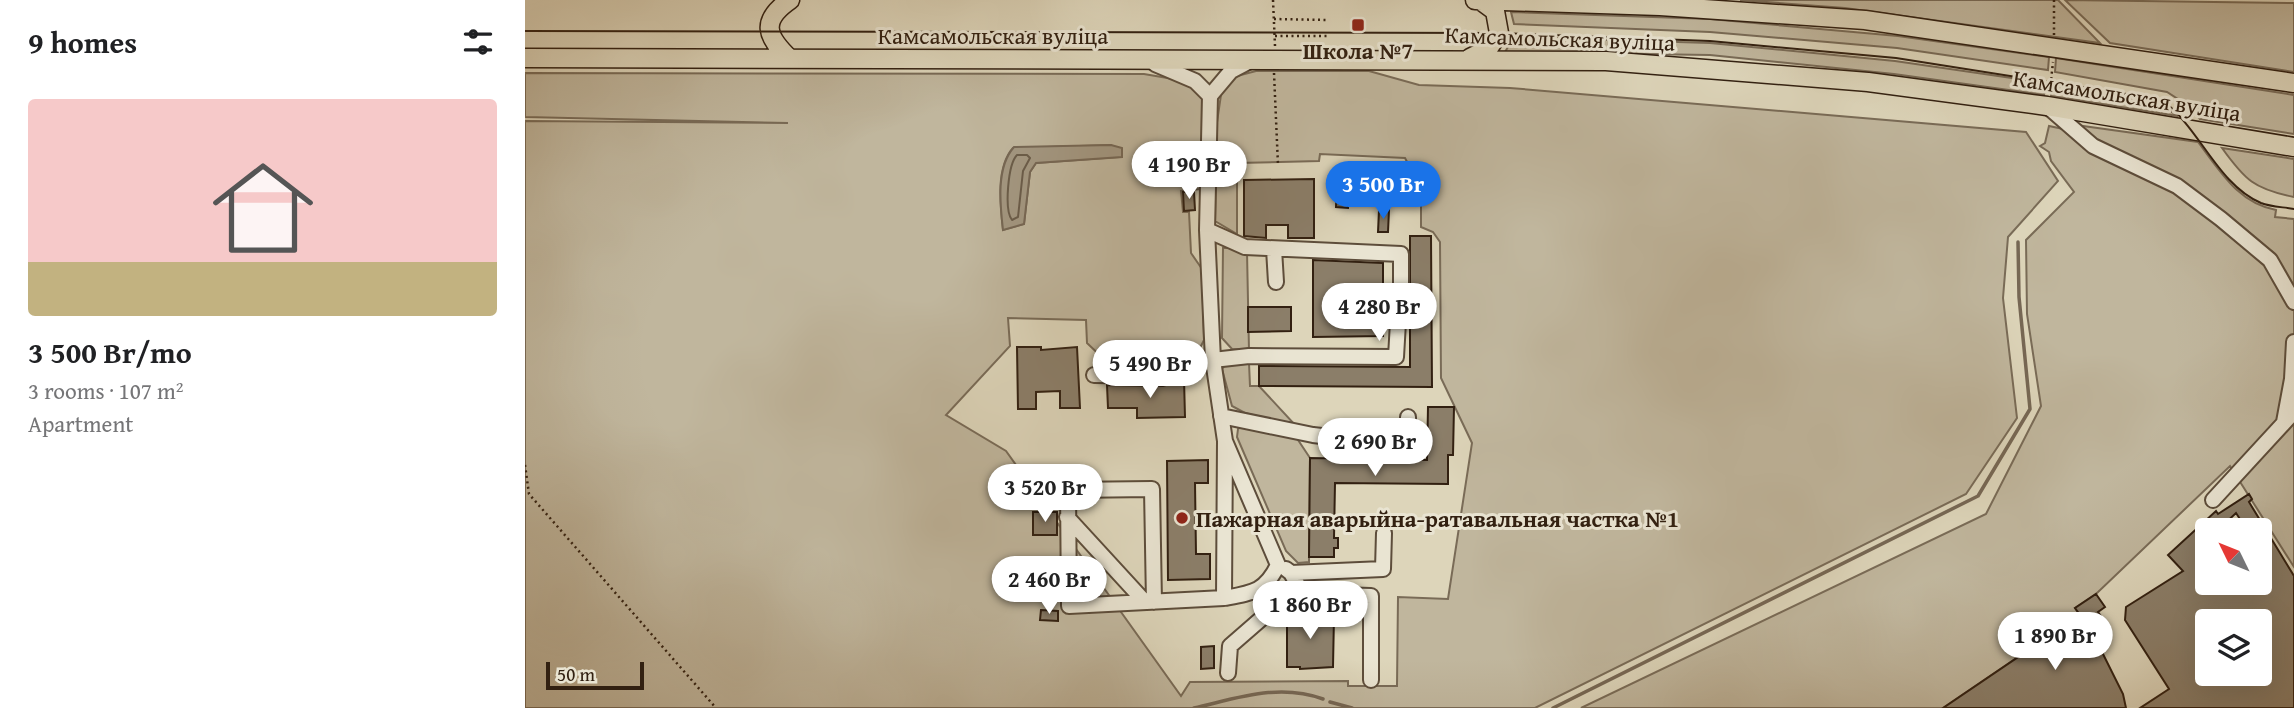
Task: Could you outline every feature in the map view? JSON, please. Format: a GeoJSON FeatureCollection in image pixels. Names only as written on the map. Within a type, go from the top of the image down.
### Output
{"type":"FeatureCollection","features":[{"type":"Feature","properties":{"kind":"main road"},"geometry":{"type":"LineString","coordinates":[[790,0],[774,12],[769,30],[775,44],[790,59]]}},
{"type":"Feature","properties":{"kind":"main road","name":"Камсамольская вуліца"},"geometry":{"type":"LineString","coordinates":[[1475,0],[1660,6],[1865,20],[2294,83]]}},
{"type":"Feature","properties":{"kind":"main road"},"geometry":{"type":"LineString","coordinates":[[1470,58],[1488,49],[1499,33],[1495,11],[1480,0]]}},
{"type":"Feature","properties":{"kind":"main road","name":"Камсамольская вуліца"},"geometry":{"type":"LineString","coordinates":[[525,58],[1470,58],[1606,61],[1854,81],[2047,106],[2294,147]]}},
{"type":"Feature","properties":{"kind":"street"},"geometry":{"type":"LineString","coordinates":[[1224,598],[1225,441],[1213,360],[1207,230],[1210,96],[1231,71],[1255,59]]}},
{"type":"Feature","properties":{"kind":"street"},"geometry":{"type":"LineString","coordinates":[[1143,60],[1184,75],[1210,96]]}},
{"type":"Feature","properties":{"kind":"street"},"geometry":{"type":"LineString","coordinates":[[2047,106],[2093,146],[2177,186],[2221,219],[2270,260],[2294,302]]}},
{"type":"Feature","properties":{"kind":"street"},"geometry":{"type":"LineString","coordinates":[[1207,230],[1245,247],[1401,254],[1401,294]]}},
{"type":"Feature","properties":{"kind":"street"},"geometry":{"type":"LineString","coordinates":[[1275,248],[1276,282]]}},
{"type":"Feature","properties":{"kind":"street"},"geometry":{"type":"LineString","coordinates":[[1094,375],[1163,376],[1213,360],[1249,356],[1396,358],[1398,322]]}},
{"type":"Feature","properties":{"kind":"street"},"geometry":{"type":"LineString","coordinates":[[2213,500],[2289,417],[2294,342]]}},
{"type":"Feature","properties":{"kind":"street"},"geometry":{"type":"LineString","coordinates":[[1221,416],[1313,435],[1408,446],[1408,417]]}},
{"type":"Feature","properties":{"kind":"street"},"geometry":{"type":"LineString","coordinates":[[1225,441],[1278,565],[1291,573],[1303,594],[1371,596],[1371,680]]}},
{"type":"Feature","properties":{"kind":"street"},"geometry":{"type":"LineString","coordinates":[[1149,602],[1152,489],[1068,491],[1069,606],[1149,602],[1224,598],[1259,589],[1270,583],[1278,565]]}},
{"type":"Feature","properties":{"kind":"street"},"geometry":{"type":"LineString","coordinates":[[1067,517],[1149,602]]}},
{"type":"Feature","properties":{"kind":"street"},"geometry":{"type":"LineString","coordinates":[[1291,573],[1383,569],[1384,533]]}},
{"type":"Feature","properties":{"kind":"street"},"geometry":{"type":"LineString","coordinates":[[1228,673],[1230,646],[1261,619],[1266,610],[1259,589]]}},
{"type":"Feature","properties":{"kind":"path"},"geometry":{"type":"LineString","coordinates":[[1273,0],[1278,165]]}},
{"type":"Feature","properties":{"kind":"path"},"geometry":{"type":"LineString","coordinates":[[1274,19],[1327,20]]}},
{"type":"Feature","properties":{"kind":"path"},"geometry":{"type":"LineString","coordinates":[[1275,36],[1327,36]]}},
{"type":"Feature","properties":{"kind":"path"},"geometry":{"type":"LineString","coordinates":[[525,465],[529,494],[716,708]]}},
{"type":"Feature","properties":{"kind":"shaded area"},"geometry":{"type":"Polygon","coordinates":[[[1740,0],[2058,0],[2100,43],[1845,8],[1740,0]]]}},
{"type":"Feature","properties":{"kind":"shaded area"},"geometry":{"type":"Polygon","coordinates":[[[2065,0],[2294,3],[2294,72],[2110,43],[2065,0]]]}},
{"type":"Feature","properties":{"kind":"shaded area"},"geometry":{"type":"Polygon","coordinates":[[[1511,12],[1710,19],[1898,36],[2049,57],[2048,70],[1897,48],[1710,32],[1514,24],[1511,12]]]}},
{"type":"Feature","properties":{"kind":"shaded area"},"geometry":{"type":"Polygon","coordinates":[[[1514,37],[1710,43],[1895,61],[2046,83],[2044,95],[1894,74],[1710,55],[1505,52],[1514,37]]]}},
{"type":"Feature","properties":{"kind":"shaded area"},"geometry":{"type":"Polygon","coordinates":[[[2056,58],[2294,95],[2294,134],[2200,119],[2187,105],[2167,92],[2055,72],[2056,58]]]}},
{"type":"Feature","properties":{"kind":"shaded area"},"geometry":{"type":"Polygon","coordinates":[[[1256,71],[1369,71],[1419,85],[1510,88],[2026,132],[2058,181],[2008,237],[2003,298],[2017,418],[1966,494],[1535,708],[525,708],[525,121],[788,123],[525,117],[525,73],[1144,74],[1185,81],[1204,95],[1200,189],[1181,191],[1183,212],[1189,212],[1191,253],[1202,269],[1204,340],[1198,352],[1186,361],[1109,364],[1087,343],[1086,320],[1008,318],[1010,346],[946,415],[1006,451],[1181,696],[1190,682],[1348,681],[1348,686],[1397,686],[1398,597],[1448,599],[1472,443],[1441,378],[1440,242],[1433,232],[1421,227],[1421,188],[1405,158],[1320,154],[1319,161],[1237,163],[1237,234],[1215,221],[1217,122],[1222,88],[1237,76],[1256,71]],[[1111,145],[1013,148],[1002,175],[1000,198],[1003,230],[1024,224],[1030,172],[1036,163],[1121,157],[1111,145]]]}},
{"type":"Feature","properties":{"kind":"shaded area"},"geometry":{"type":"Polygon","coordinates":[[[2053,84],[2135,96],[2165,107],[2178,116],[2051,96],[2053,84]]]}},
{"type":"Feature","properties":{"kind":"shaded area"},"geometry":{"type":"Polygon","coordinates":[[[2076,125],[2198,142],[2240,193],[2276,210],[2275,217],[2294,219],[2294,567],[2272,532],[2272,518],[2263,518],[2230,466],[2096,594],[2075,608],[2080,615],[1943,708],[1581,708],[1986,514],[2041,406],[2027,314],[2026,240],[2074,192],[2051,161],[2049,152],[2040,146],[2045,143],[2049,126],[2077,132],[2076,125]]]}},
{"type":"Feature","properties":{"kind":"shaded area"},"geometry":{"type":"Polygon","coordinates":[[[2222,148],[2294,159],[2294,197],[2252,182],[2222,148]]]}},
{"type":"Feature","properties":{"kind":"shaded area"},"geometry":{"type":"Polygon","coordinates":[[[1223,248],[1241,248],[1247,252],[1249,350],[1232,349],[1222,338],[1223,248]]]}},
{"type":"Feature","properties":{"kind":"shaded area"},"geometry":{"type":"Polygon","coordinates":[[[1249,363],[1250,386],[1259,386],[1296,426],[1245,413],[1232,406],[1222,369],[1225,365],[1249,363]]]}},
{"type":"Feature","properties":{"kind":"shaded area"},"geometry":{"type":"Polygon","coordinates":[[[1243,425],[1294,434],[1310,458],[1309,562],[1298,563],[1286,551],[1237,437],[1238,429],[1243,425]]]}},
{"type":"Feature","properties":{"kind":"water"},"geometry":{"type":"Polygon","coordinates":[[[1111,145],[1122,148],[1122,157],[1036,163],[1030,172],[1024,224],[1003,230],[1000,198],[1002,175],[1008,155],[1014,147],[1111,145]]]}},
{"type":"Feature","properties":{"kind":"building"},"geometry":{"type":"Polygon","coordinates":[[[1314,179],[1314,238],[1288,238],[1288,225],[1266,225],[1266,238],[1244,236],[1244,180],[1314,179]]]}},
{"type":"Feature","properties":{"kind":"building"},"geometry":{"type":"Polygon","coordinates":[[[1337,179],[1349,180],[1348,208],[1336,207],[1337,179]]]}},
{"type":"Feature","properties":{"kind":"building"},"geometry":{"type":"Polygon","coordinates":[[[1183,192],[1194,192],[1195,210],[1184,211],[1183,192]]]}},
{"type":"Feature","properties":{"kind":"building"},"geometry":{"type":"Polygon","coordinates":[[[1379,210],[1389,210],[1388,232],[1378,232],[1379,210]]]}},
{"type":"Feature","properties":{"kind":"building"},"geometry":{"type":"Polygon","coordinates":[[[1410,236],[1431,236],[1432,387],[1259,386],[1259,366],[1410,367],[1410,236]]]}},
{"type":"Feature","properties":{"kind":"building"},"geometry":{"type":"Polygon","coordinates":[[[1313,260],[1383,263],[1383,336],[1313,337],[1313,260]]]}},
{"type":"Feature","properties":{"kind":"building"},"geometry":{"type":"Polygon","coordinates":[[[1248,307],[1291,307],[1291,331],[1248,332],[1248,307]]]}},
{"type":"Feature","properties":{"kind":"building"},"geometry":{"type":"Polygon","coordinates":[[[1017,347],[1041,347],[1041,350],[1077,347],[1080,408],[1060,408],[1060,391],[1036,392],[1036,409],[1018,409],[1017,347]]]}},
{"type":"Feature","properties":{"kind":"building"},"geometry":{"type":"Polygon","coordinates":[[[1184,379],[1185,417],[1137,418],[1137,408],[1108,408],[1107,385],[1163,386],[1184,379]]]}},
{"type":"Feature","properties":{"kind":"building"},"geometry":{"type":"Polygon","coordinates":[[[1428,407],[1454,407],[1453,455],[1448,455],[1448,484],[1335,483],[1334,538],[1338,538],[1338,548],[1334,548],[1334,557],[1309,557],[1310,458],[1427,460],[1428,407]]]}},
{"type":"Feature","properties":{"kind":"building","name":"Пажарная аварыйна-ратавальная частка №1"},"geometry":{"type":"Polygon","coordinates":[[[1208,460],[1208,483],[1195,483],[1196,554],[1210,554],[1210,579],[1168,580],[1167,461],[1208,460]]]}},
{"type":"Feature","properties":{"kind":"building"},"geometry":{"type":"Polygon","coordinates":[[[2249,494],[2252,499],[2249,502],[2259,518],[2239,518],[2236,513],[2231,518],[2208,518],[2216,511],[2218,514],[2249,494]]]}},
{"type":"Feature","properties":{"kind":"building"},"geometry":{"type":"Polygon","coordinates":[[[1033,512],[1057,512],[1057,535],[1033,535],[1033,512]]]}},
{"type":"Feature","properties":{"kind":"building"},"geometry":{"type":"Polygon","coordinates":[[[2195,530],[2195,595],[2272,595],[2272,540],[2294,576],[2294,708],[2140,708],[2169,689],[2125,620],[2126,607],[2183,571],[2168,555],[2195,530]]]}},
{"type":"Feature","properties":{"kind":"building"},"geometry":{"type":"Polygon","coordinates":[[[2096,594],[2105,607],[2098,612],[2108,626],[2094,636],[2123,694],[2126,708],[1943,708],[2080,615],[2075,608],[2096,594]]]}},
{"type":"Feature","properties":{"kind":"building"},"geometry":{"type":"Polygon","coordinates":[[[1041,610],[1058,611],[1058,621],[1040,620],[1041,610]]]}},
{"type":"Feature","properties":{"kind":"building"},"geometry":{"type":"Polygon","coordinates":[[[1306,612],[1334,616],[1333,667],[1287,667],[1287,616],[1306,616],[1306,612]]]}},
{"type":"Feature","properties":{"kind":"building"},"geometry":{"type":"Polygon","coordinates":[[[1214,646],[1214,668],[1201,669],[1201,647],[1214,646]]]}},
{"type":"Feature","properties":{"kind":"waterway"},"geometry":{"type":"LineString","coordinates":[[1553,708],[1978,496],[2030,409],[2019,297],[2018,242]]}},
{"type":"Feature","properties":{"kind":"waterway"},"geometry":{"type":"LineString","coordinates":[[1194,708],[1274,692],[1307,694],[1323,699]]}},
{"type":"Feature","properties":{"kind":"waterway"},"geometry":{"type":"LineString","coordinates":[[1330,702],[1352,708]]}},
{"type":"Feature","properties":{"kind":"tram line"},"geometry":{"type":"LineString","coordinates":[[525,31],[1499,33],[1710,41],[1896,58],[2162,100],[2187,125],[2232,183],[2261,203],[2294,209]]}},
{"type":"Feature","properties":{"kind":"place","name":"Школа №7"},"geometry":{"type":"Point","coordinates":[1358,25]}},
{"type":"Feature","properties":{"kind":"place","name":"Пажарная аварыйна-ратавальная частка №1"},"geometry":{"type":"Point","coordinates":[1182,518]}}]}
